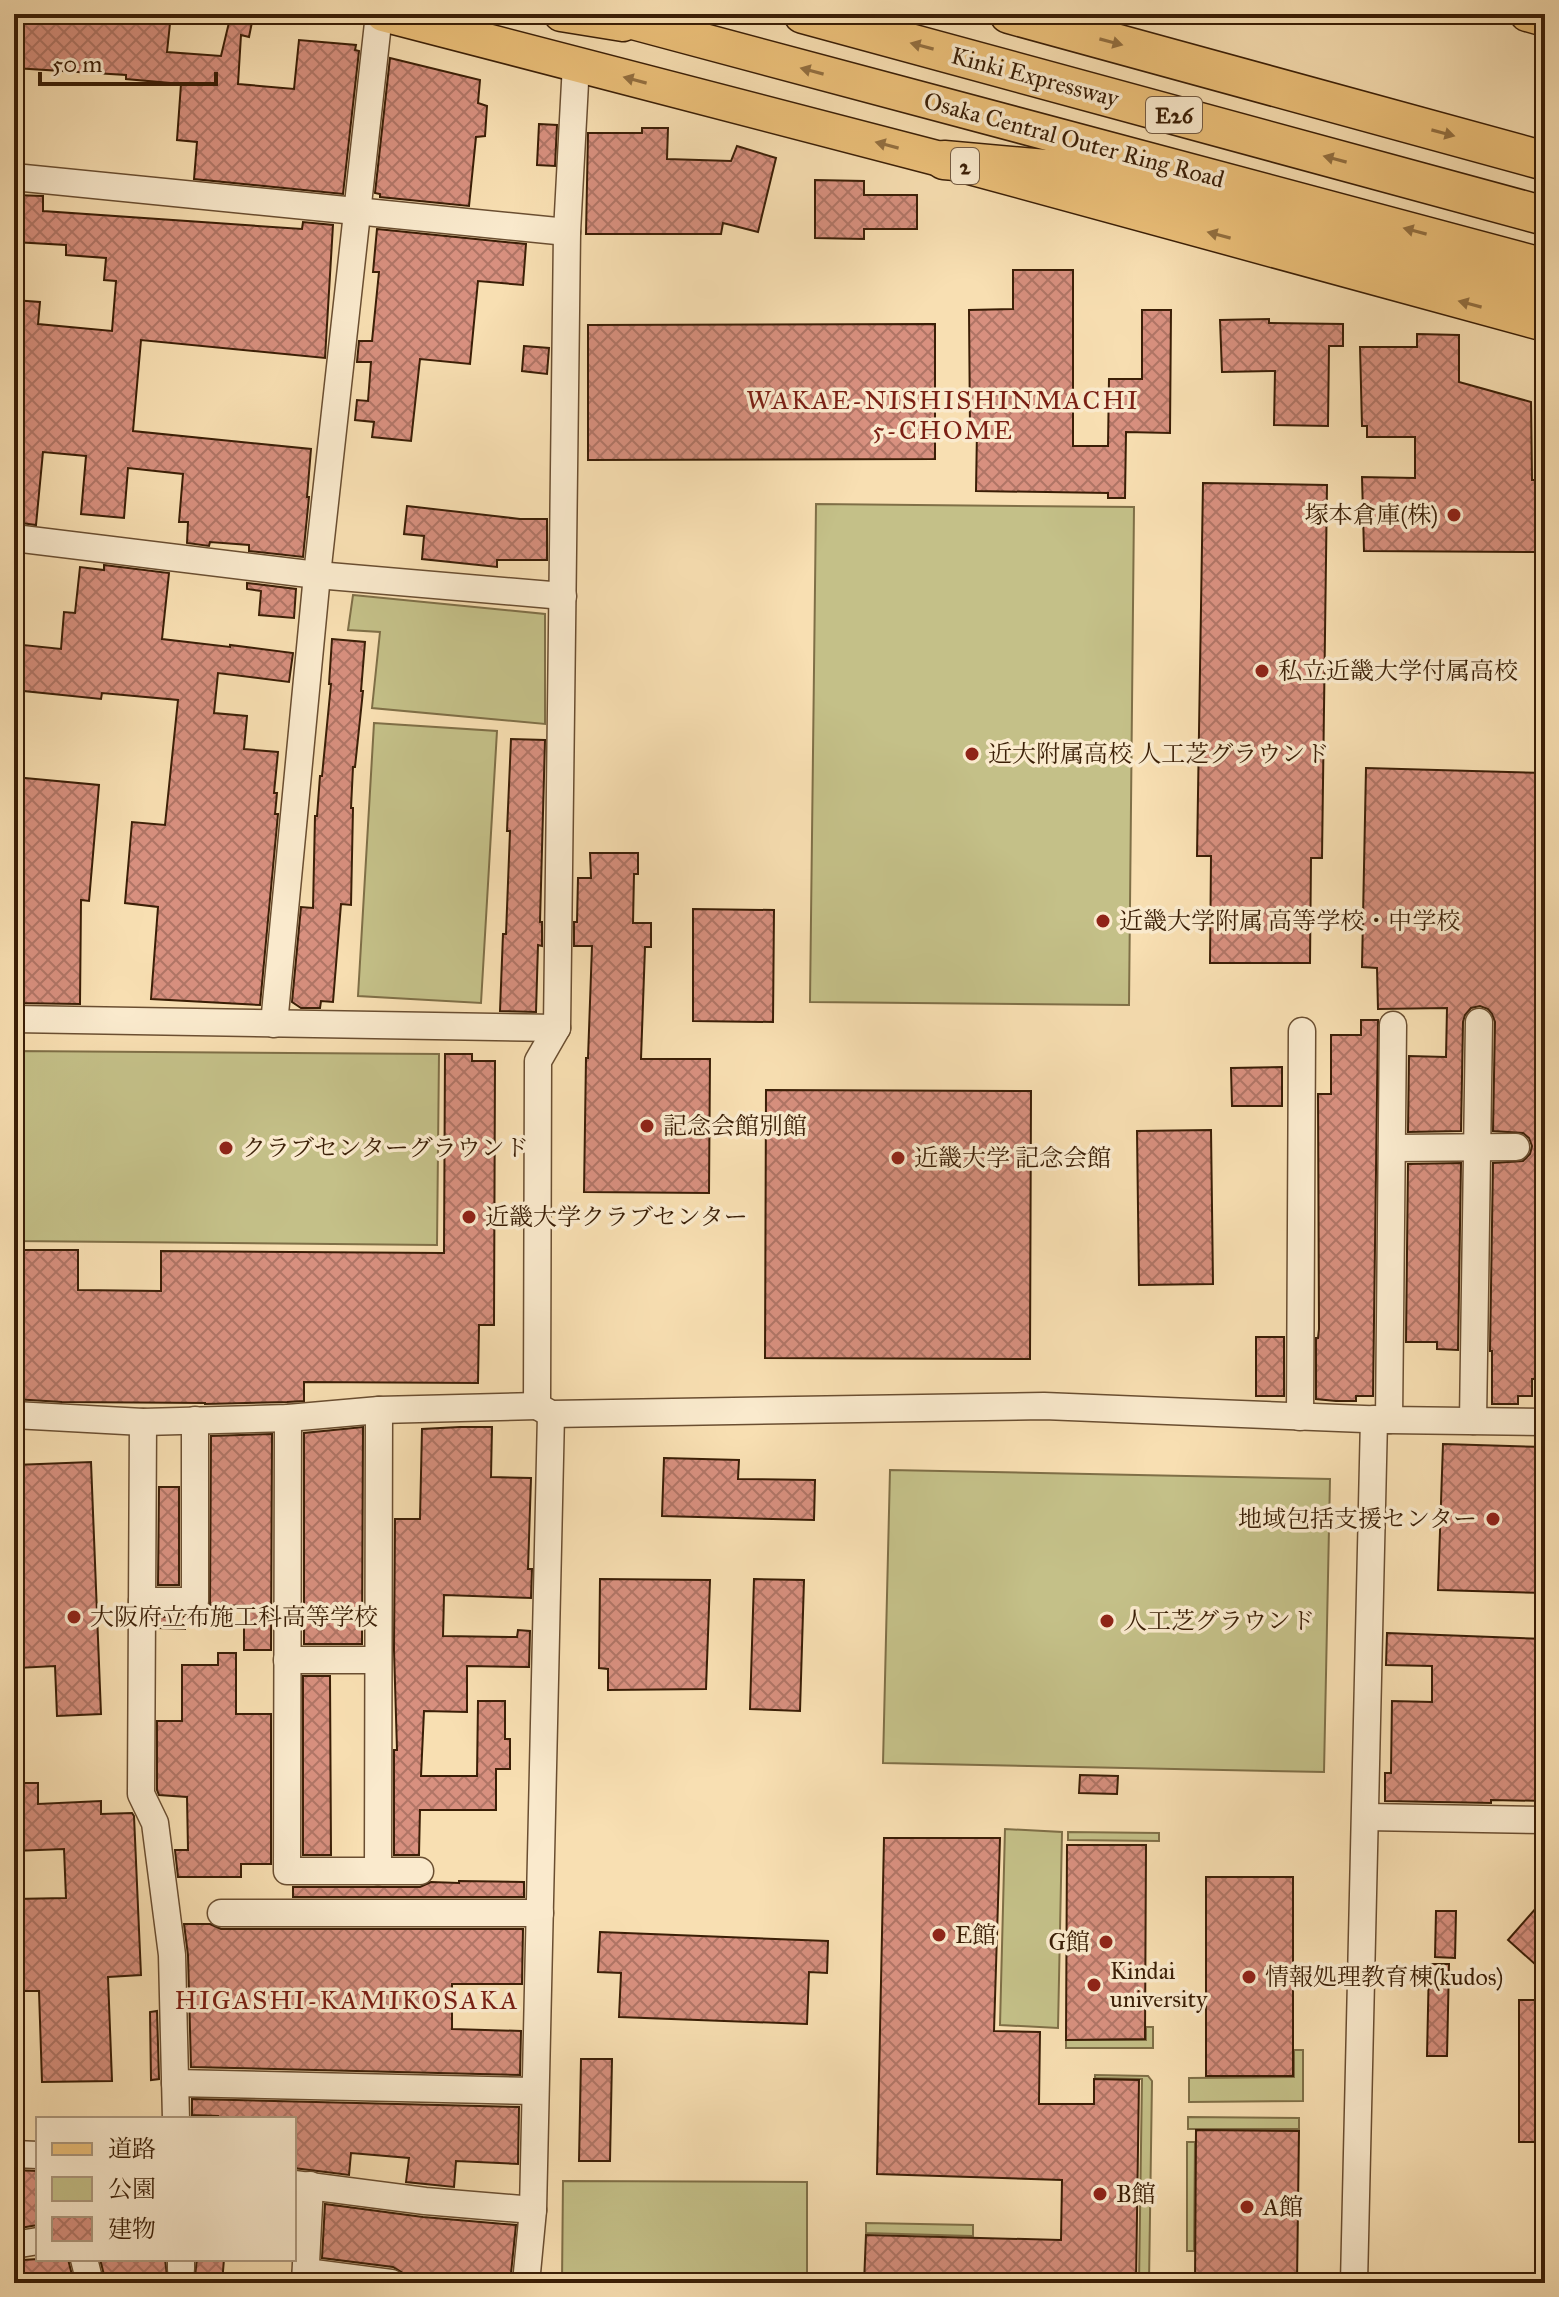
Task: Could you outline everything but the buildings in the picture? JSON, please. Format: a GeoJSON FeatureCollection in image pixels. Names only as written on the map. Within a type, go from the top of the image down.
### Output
{"type":"FeatureCollection","features":[{"type":"Feature","properties":{"kind":"highway","name":"Kinki Expressway"},"geometry":{"type":"LineString","coordinates":[[803,14],[1545,216]]}},
{"type":"Feature","properties":{"kind":"highway","name":"E26"},"geometry":{"type":"LineString","coordinates":[[1009,14],[1545,161]]}},
{"type":"Feature","properties":{"kind":"highway"},"geometry":{"type":"LineString","coordinates":[[944,160],[1126,176],[1342,241],[1545,295]]}},
{"type":"Feature","properties":{"kind":"main road","name":"2"},"geometry":{"type":"LineString","coordinates":[[381,14],[944,160],[1545,324]]}},
{"type":"Feature","properties":{"kind":"main road"},"geometry":{"type":"LineString","coordinates":[[561,14],[651,28]]}},
{"type":"Feature","properties":{"kind":"main road","name":"Osaka Central Outer Ring Road"},"geometry":{"type":"LineString","coordinates":[[603,14],[1545,266]]}},
{"type":"Feature","properties":{"kind":"main road"},"geometry":{"type":"LineString","coordinates":[[1527,14],[1545,19]]}},
{"type":"Feature","properties":{"kind":"street"},"geometry":{"type":"LineString","coordinates":[[274,1024],[317,575],[381,14]]}},
{"type":"Feature","properties":{"kind":"street"},"geometry":{"type":"LineString","coordinates":[[526,2283],[533,2210],[540,1913],[544,1410],[538,1061],[557,1028],[567,232],[576,64]]}},
{"type":"Feature","properties":{"kind":"street"},"geometry":{"type":"LineString","coordinates":[[14,177],[567,232]]}},
{"type":"Feature","properties":{"kind":"street"},"geometry":{"type":"LineString","coordinates":[[14,538],[317,575],[563,596]]}},
{"type":"Feature","properties":{"kind":"street"},"geometry":{"type":"LineString","coordinates":[[14,1019],[557,1028]]}},
{"type":"Feature","properties":{"kind":"street"},"geometry":{"type":"LineString","coordinates":[[1473,1421],[1479,1022]]}},
{"type":"Feature","properties":{"kind":"street"},"geometry":{"type":"LineString","coordinates":[[1354,2283],[1366,1817],[1392,1148],[1393,1025]]}},
{"type":"Feature","properties":{"kind":"street"},"geometry":{"type":"LineString","coordinates":[[1300,1417],[1302,1031]]}},
{"type":"Feature","properties":{"kind":"street"},"geometry":{"type":"LineString","coordinates":[[1392,1148],[1516,1147]]}},
{"type":"Feature","properties":{"kind":"street"},"geometry":{"type":"LineString","coordinates":[[14,1415],[143,1422],[288,1418],[379,1410],[1044,1406],[1382,1420],[1545,1422]]}},
{"type":"Feature","properties":{"kind":"street"},"geometry":{"type":"LineString","coordinates":[[378,1871],[379,1410]]}},
{"type":"Feature","properties":{"kind":"street"},"geometry":{"type":"LineString","coordinates":[[288,1418],[287,1871],[420,1871]]}},
{"type":"Feature","properties":{"kind":"street"},"geometry":{"type":"LineString","coordinates":[[142,1601],[195,1601],[195,1420]]}},
{"type":"Feature","properties":{"kind":"street"},"geometry":{"type":"LineString","coordinates":[[143,1422],[141,1794],[155,1823],[172,1955],[176,2117]]}},
{"type":"Feature","properties":{"kind":"street"},"geometry":{"type":"LineString","coordinates":[[287,1660],[378,1660]]}},
{"type":"Feature","properties":{"kind":"street"},"geometry":{"type":"LineString","coordinates":[[1366,1817],[1545,1820]]}},
{"type":"Feature","properties":{"kind":"street"},"geometry":{"type":"LineString","coordinates":[[221,1913],[540,1913]]}},
{"type":"Feature","properties":{"kind":"street"},"geometry":{"type":"LineString","coordinates":[[175,2083],[535,2091]]}},
{"type":"Feature","properties":{"kind":"street"},"geometry":{"type":"LineString","coordinates":[[14,2154],[36,2155]]}},
{"type":"Feature","properties":{"kind":"street"},"geometry":{"type":"LineString","coordinates":[[391,2283],[305,2278],[302,2184],[425,2201],[533,2210]]}},
{"type":"Feature","properties":{"kind":"street"},"geometry":{"type":"LineString","coordinates":[[14,2245],[36,2241]]}},
{"type":"Feature","properties":{"kind":"street"},"geometry":{"type":"LineString","coordinates":[[84,2261],[90,2283]]}},
{"type":"Feature","properties":{"kind":"green space","name":"近大附属高校 人工芝グラウンド"},"geometry":{"type":"Polygon","coordinates":[[[816,504],[1134,507],[1129,1005],[810,1002],[816,504]]]}},
{"type":"Feature","properties":{"kind":"green space"},"geometry":{"type":"Polygon","coordinates":[[[353,595],[545,614],[545,724],[372,708],[380,632],[348,630],[353,595]]]}},
{"type":"Feature","properties":{"kind":"green space"},"geometry":{"type":"Polygon","coordinates":[[[374,723],[497,731],[481,1003],[358,996],[374,723]]]}},
{"type":"Feature","properties":{"kind":"green space","name":"クラブセンターグラウンド"},"geometry":{"type":"Polygon","coordinates":[[[14,1051],[439,1054],[437,1245],[14,1241],[14,1051]]]}},
{"type":"Feature","properties":{"kind":"green space","name":"人工芝グラウンド"},"geometry":{"type":"Polygon","coordinates":[[[890,1470],[1330,1479],[1324,1772],[883,1763],[890,1470]]]}},
{"type":"Feature","properties":{"kind":"green space"},"geometry":{"type":"Polygon","coordinates":[[[1005,1829],[1062,1832],[1058,2028],[1000,2025],[1005,1829]]]}},
{"type":"Feature","properties":{"kind":"green space"},"geometry":{"type":"Polygon","coordinates":[[[1068,1832],[1159,1833],[1159,1841],[1068,1840],[1068,1832]]]}},
{"type":"Feature","properties":{"kind":"green space"},"geometry":{"type":"Polygon","coordinates":[[[1146,2027],[1153,2027],[1153,2048],[1066,2048],[1066,2040],[1146,2040],[1146,2027]]]}},
{"type":"Feature","properties":{"kind":"green space"},"geometry":{"type":"Polygon","coordinates":[[[1294,2050],[1303,2050],[1303,2101],[1189,2102],[1189,2078],[1294,2077],[1294,2050]]]}},
{"type":"Feature","properties":{"kind":"green space"},"geometry":{"type":"Polygon","coordinates":[[[1095,2075],[1148,2076],[1152,2081],[1149,2283],[1139,2283],[1142,2079],[1095,2078],[1095,2075]]]}},
{"type":"Feature","properties":{"kind":"green space"},"geometry":{"type":"Polygon","coordinates":[[[1188,2117],[1299,2118],[1299,2129],[1188,2129],[1188,2117]]]}},
{"type":"Feature","properties":{"kind":"green space"},"geometry":{"type":"Polygon","coordinates":[[[1187,2142],[1195,2142],[1194,2251],[1187,2251],[1187,2142]]]}},
{"type":"Feature","properties":{"kind":"green space"},"geometry":{"type":"Polygon","coordinates":[[[563,2181],[807,2182],[807,2283],[562,2283],[563,2181]]]}},
{"type":"Feature","properties":{"kind":"green space"},"geometry":{"type":"Polygon","coordinates":[[[866,2223],[973,2225],[973,2236],[866,2233],[866,2223]]]}},
{"type":"Feature","properties":{"kind":"place","name":"塚本倉庫(株)"},"geometry":{"type":"Point","coordinates":[1454,515]}},
{"type":"Feature","properties":{"kind":"place","name":"私立近畿大学付属高校"},"geometry":{"type":"Point","coordinates":[1262,671]}},
{"type":"Feature","properties":{"kind":"place","name":"近大附属高校 人工芝グラウンド"},"geometry":{"type":"Point","coordinates":[972,754]}},
{"type":"Feature","properties":{"kind":"place","name":"近畿大学附属 高等学校・中学校"},"geometry":{"type":"Point","coordinates":[1103,921]}},
{"type":"Feature","properties":{"kind":"place","name":"記念会館別館"},"geometry":{"type":"Point","coordinates":[647,1126]}},
{"type":"Feature","properties":{"kind":"place","name":"クラブセンターグラウンド"},"geometry":{"type":"Point","coordinates":[226,1148]}},
{"type":"Feature","properties":{"kind":"place","name":"近畿大学 記念会館"},"geometry":{"type":"Point","coordinates":[898,1158]}},
{"type":"Feature","properties":{"kind":"place","name":"近畿大学クラブセンター"},"geometry":{"type":"Point","coordinates":[469,1217]}},
{"type":"Feature","properties":{"kind":"place","name":"地域包括支援センター"},"geometry":{"type":"Point","coordinates":[1493,1519]}},
{"type":"Feature","properties":{"kind":"place","name":"大阪府立布施工科高等学校"},"geometry":{"type":"Point","coordinates":[74,1617]}},
{"type":"Feature","properties":{"kind":"place","name":"人工芝グラウンド"},"geometry":{"type":"Point","coordinates":[1107,1621]}},
{"type":"Feature","properties":{"kind":"place","name":"E館"},"geometry":{"type":"Point","coordinates":[939,1935]}},
{"type":"Feature","properties":{"kind":"place","name":"G館"},"geometry":{"type":"Point","coordinates":[1106,1942]}},
{"type":"Feature","properties":{"kind":"place","name":"情報処理教育棟(kudos)"},"geometry":{"type":"Point","coordinates":[1249,1977]}},
{"type":"Feature","properties":{"kind":"place","name":"Kindai university"},"geometry":{"type":"Point","coordinates":[1094,1985]}},
{"type":"Feature","properties":{"kind":"place","name":"B館"},"geometry":{"type":"Point","coordinates":[1100,2194]}},
{"type":"Feature","properties":{"kind":"place","name":"A館"},"geometry":{"type":"Point","coordinates":[1247,2207]}},
{"type":"Feature","properties":{"kind":"district","name":"WAKAE-NISHISHINMACHI 5-CHOME"},"geometry":{"type":"Point","coordinates":[943,415]}},
{"type":"Feature","properties":{"kind":"district","name":"HIGASHI-KAMIKOSAKA"},"geometry":{"type":"Point","coordinates":[347,2000]}}]}
